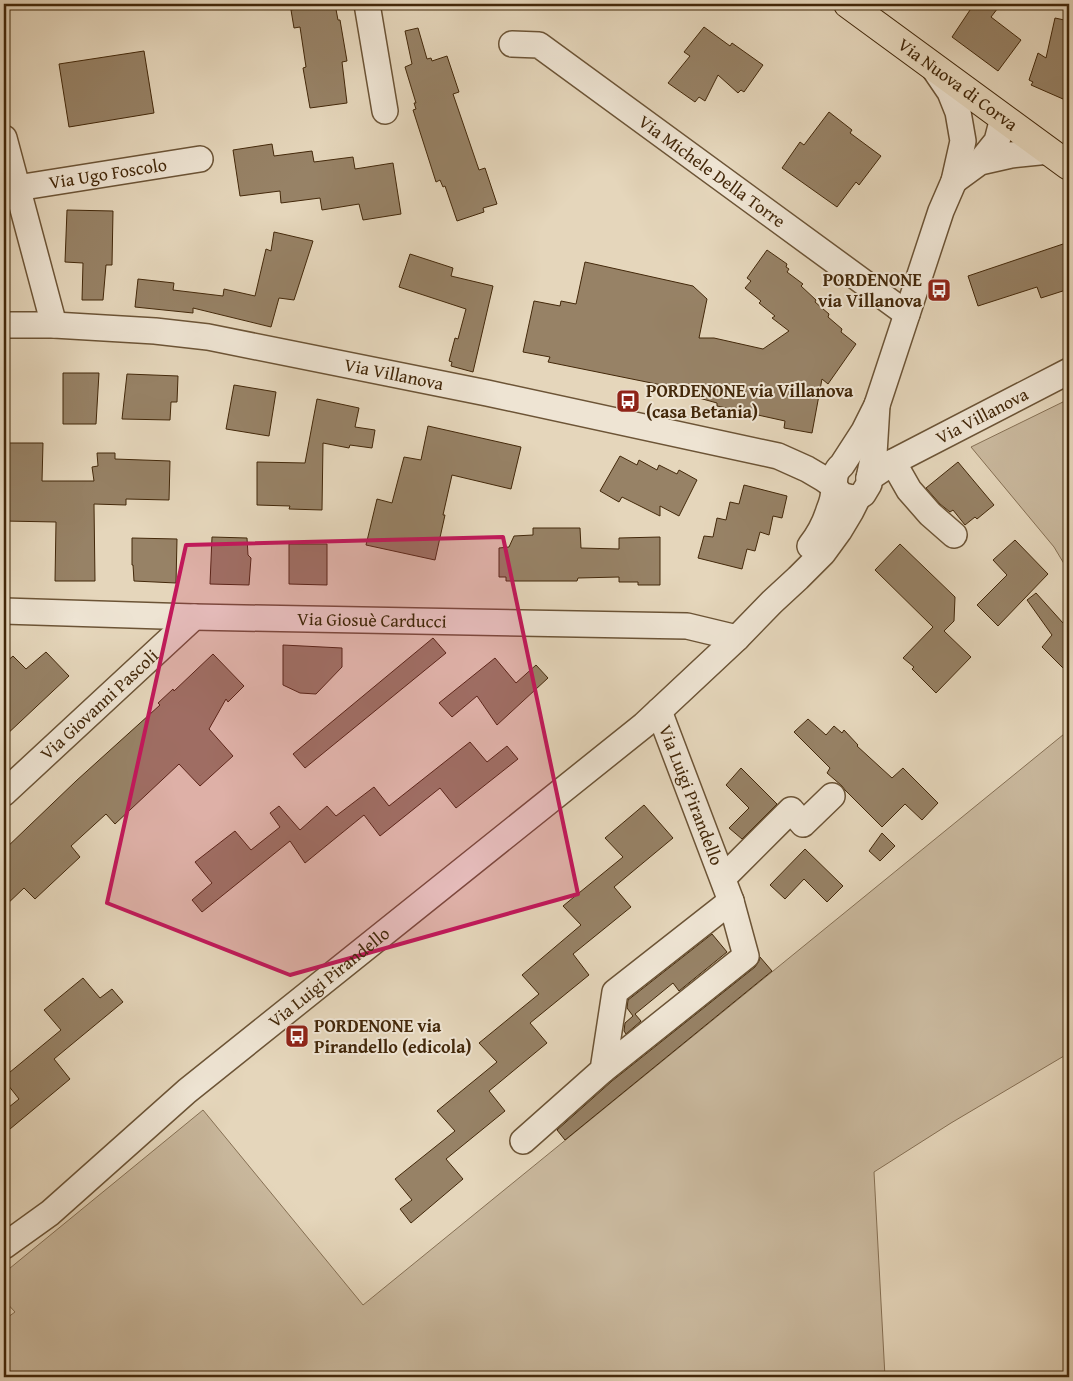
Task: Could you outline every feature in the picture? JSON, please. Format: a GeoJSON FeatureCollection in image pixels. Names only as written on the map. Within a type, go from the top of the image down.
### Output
{"type":"FeatureCollection","features":[{"type":"Feature","properties":{"kind":"main road","name":"Via Nuova di Corva"},"geometry":{"type":"LineString","coordinates":[[848,4],[1059,159]]}},
{"type":"Feature","properties":{"kind":"street"},"geometry":{"type":"LineString","coordinates":[[367,4],[384,111]]}},
{"type":"Feature","properties":{"kind":"street","name":"Via Michele Della Torre"},"geometry":{"type":"LineString","coordinates":[[512,44],[539,45],[907,314]]}},
{"type":"Feature","properties":{"kind":"street","name":"Via Luigi Pirandello"},"geometry":{"type":"LineString","coordinates":[[772,602],[814,541],[830,509],[838,475],[877,405],[941,211],[954,181],[963,141],[958,112],[950,92],[932,65]]}},
{"type":"Feature","properties":{"kind":"street"},"geometry":{"type":"LineString","coordinates":[[963,141],[981,126],[1003,118]]}},
{"type":"Feature","properties":{"kind":"street"},"geometry":{"type":"LineString","coordinates":[[954,181],[980,162],[997,140],[1003,118]]}},
{"type":"Feature","properties":{"kind":"street"},"geometry":{"type":"LineString","coordinates":[[4,138],[54,325]]}},
{"type":"Feature","properties":{"kind":"street"},"geometry":{"type":"LineString","coordinates":[[980,162],[1011,155],[1059,159]]}},
{"type":"Feature","properties":{"kind":"street","name":"Via Ugo Foscolo"},"geometry":{"type":"LineString","coordinates":[[17,188],[200,159]]}},
{"type":"Feature","properties":{"kind":"street","name":"Via Villanova"},"geometry":{"type":"LineString","coordinates":[[4,324],[155,330],[208,337],[487,393],[778,456],[794,455],[833,461],[838,475]]}},
{"type":"Feature","properties":{"kind":"street","name":"Via Villanova"},"geometry":{"type":"LineString","coordinates":[[863,488],[893,462],[1069,371]]}},
{"type":"Feature","properties":{"kind":"street","name":"Via Luigi Pirandello"},"geometry":{"type":"LineString","coordinates":[[4,1246],[50,1212],[186,1091],[636,731],[737,638],[823,553],[851,511],[863,488],[874,454],[877,405]]}},
{"type":"Feature","properties":{"kind":"street"},"geometry":{"type":"LineString","coordinates":[[893,462],[910,490],[930,514],[954,535]]}},
{"type":"Feature","properties":{"kind":"street"},"geometry":{"type":"LineString","coordinates":[[838,475],[841,495],[852,498],[863,488]]}},
{"type":"Feature","properties":{"kind":"street","name":"Via Giosuè Carducci"},"geometry":{"type":"LineString","coordinates":[[4,611],[194,617],[687,626],[737,638]]}},
{"type":"Feature","properties":{"kind":"street","name":"Via Giovanni Pascoli"},"geometry":{"type":"LineString","coordinates":[[4,793],[194,617]]}},
{"type":"Feature","properties":{"kind":"street","name":"Via Luigi Pirandello"},"geometry":{"type":"LineString","coordinates":[[524,1141],[603,1070],[746,956],[723,878],[659,711]]}},
{"type":"Feature","properties":{"kind":"street","name":"Via Luigi Pirandello"},"geometry":{"type":"LineString","coordinates":[[723,878],[791,810],[804,824],[832,796]]}},
{"type":"Feature","properties":{"kind":"street"},"geometry":{"type":"LineString","coordinates":[[603,1070],[615,992],[731,902]]}},
{"type":"Feature","properties":{"kind":"highlighted area"},"geometry":{"type":"Polygon","coordinates":[[[503,537],[578,894],[290,975],[107,903],[186,545],[503,537]]]}},
{"type":"Feature","properties":{"kind":"shaded area"},"geometry":{"type":"Polygon","coordinates":[[[1069,399],[1069,572],[1054,547],[971,447],[1069,399]]]}},
{"type":"Feature","properties":{"kind":"shaded area"},"geometry":{"type":"Polygon","coordinates":[[[1069,730],[1069,1053],[951,1123],[874,1172],[885,1377],[4,1377],[4,1320],[15,1312],[4,1300],[4,1273],[203,1110],[363,1305],[1069,730]]]}},
{"type":"Feature","properties":{"kind":"building"},"geometry":{"type":"Polygon","coordinates":[[[301,4],[335,4],[338,20],[340,20],[347,61],[342,62],[347,103],[310,108],[303,68],[306,67],[300,27],[294,28],[291,10],[302,8],[301,4]]]}},
{"type":"Feature","properties":{"kind":"building"},"geometry":{"type":"Polygon","coordinates":[[[974,4],[1001,4],[991,17],[1021,40],[998,71],[952,37],[974,4]]]}},
{"type":"Feature","properties":{"kind":"building"},"geometry":{"type":"Polygon","coordinates":[[[1055,18],[1069,21],[1069,79],[1063,99],[1031,85],[1033,82],[1029,80],[1038,53],[1046,58],[1055,18]]]}},
{"type":"Feature","properties":{"kind":"building"},"geometry":{"type":"Polygon","coordinates":[[[704,27],[730,46],[732,43],[763,65],[744,92],[741,90],[738,93],[718,75],[705,101],[699,97],[695,102],[668,83],[690,56],[684,52],[704,27]]]}},
{"type":"Feature","properties":{"kind":"building"},"geometry":{"type":"Polygon","coordinates":[[[418,28],[427,59],[431,58],[432,61],[447,56],[459,92],[453,94],[479,170],[485,168],[497,204],[483,208],[484,212],[457,221],[445,186],[443,187],[440,180],[436,182],[413,110],[416,109],[414,103],[416,103],[405,67],[412,64],[405,31],[418,28]]]}},
{"type":"Feature","properties":{"kind":"building"},"geometry":{"type":"Polygon","coordinates":[[[144,51],[154,113],[69,127],[59,64],[144,51]]]}},
{"type":"Feature","properties":{"kind":"building"},"geometry":{"type":"Polygon","coordinates":[[[829,112],[852,130],[850,133],[881,156],[859,185],[856,182],[837,207],[782,168],[800,142],[804,145],[829,112]]]}},
{"type":"Feature","properties":{"kind":"building"},"geometry":{"type":"Polygon","coordinates":[[[272,144],[274,156],[312,151],[314,162],[353,157],[355,169],[393,163],[401,214],[363,220],[359,204],[322,210],[320,198],[281,203],[280,191],[240,196],[233,150],[272,144]]]}},
{"type":"Feature","properties":{"kind":"building"},"geometry":{"type":"Polygon","coordinates":[[[67,210],[113,211],[112,265],[106,265],[103,300],[82,300],[83,263],[65,262],[67,210]]]}},
{"type":"Feature","properties":{"kind":"building"},"geometry":{"type":"Polygon","coordinates":[[[274,232],[313,241],[294,300],[279,298],[271,327],[193,308],[193,313],[135,307],[138,279],[174,283],[173,290],[223,296],[224,289],[255,296],[266,249],[271,251],[274,232]]]}},
{"type":"Feature","properties":{"kind":"building"},"geometry":{"type":"Polygon","coordinates":[[[1069,242],[1069,289],[1041,298],[1037,287],[978,306],[968,276],[1069,242]]]}},
{"type":"Feature","properties":{"kind":"building"},"geometry":{"type":"Polygon","coordinates":[[[767,250],[787,264],[786,267],[789,269],[787,272],[803,284],[801,286],[829,314],[828,317],[842,329],[841,332],[856,344],[828,384],[822,379],[812,433],[784,428],[785,421],[717,406],[717,403],[699,398],[701,393],[548,362],[550,357],[523,352],[534,301],[560,306],[561,301],[576,304],[585,262],[693,286],[707,299],[699,338],[714,338],[763,349],[789,331],[772,318],[775,316],[745,288],[751,281],[747,278],[767,250]]]}},
{"type":"Feature","properties":{"kind":"building"},"geometry":{"type":"Polygon","coordinates":[[[410,254],[453,268],[451,276],[493,286],[473,372],[451,366],[452,362],[449,361],[455,338],[458,339],[466,309],[399,287],[410,254]]]}},
{"type":"Feature","properties":{"kind":"building"},"geometry":{"type":"Polygon","coordinates":[[[63,373],[99,373],[96,424],[63,424],[63,373]]]}},
{"type":"Feature","properties":{"kind":"building"},"geometry":{"type":"Polygon","coordinates":[[[127,374],[178,376],[177,402],[171,402],[170,420],[122,419],[127,374]]]}},
{"type":"Feature","properties":{"kind":"building"},"geometry":{"type":"Polygon","coordinates":[[[234,385],[276,392],[269,436],[226,429],[234,385]]]}},
{"type":"Feature","properties":{"kind":"building"},"geometry":{"type":"Polygon","coordinates":[[[317,399],[359,408],[355,427],[375,430],[372,448],[350,445],[349,448],[323,443],[322,510],[289,509],[290,506],[257,505],[257,462],[305,463],[317,399]]]}},
{"type":"Feature","properties":{"kind":"building"},"geometry":{"type":"Polygon","coordinates":[[[428,426],[521,447],[511,489],[452,475],[435,560],[366,545],[377,499],[392,503],[404,457],[421,460],[428,426]]]}},
{"type":"Feature","properties":{"kind":"building"},"geometry":{"type":"Polygon","coordinates":[[[4,443],[43,443],[42,481],[94,481],[92,467],[98,466],[97,453],[115,453],[115,459],[170,461],[169,500],[126,499],[126,505],[94,504],[95,581],[55,581],[56,522],[4,521],[4,443]]]}},
{"type":"Feature","properties":{"kind":"building"},"geometry":{"type":"Polygon","coordinates":[[[620,456],[637,465],[639,460],[657,470],[659,465],[677,474],[679,470],[697,480],[679,516],[660,506],[660,516],[622,497],[619,502],[600,491],[620,456]]]}},
{"type":"Feature","properties":{"kind":"building"},"geometry":{"type":"Polygon","coordinates":[[[958,462],[994,505],[977,519],[975,517],[965,525],[953,510],[950,512],[940,504],[926,488],[958,462]]]}},
{"type":"Feature","properties":{"kind":"building"},"geometry":{"type":"Polygon","coordinates":[[[744,485],[787,496],[782,518],[773,516],[769,535],[760,532],[755,551],[747,549],[742,569],[698,558],[704,536],[713,537],[717,518],[726,520],[730,502],[739,504],[744,485]]]}},
{"type":"Feature","properties":{"kind":"building"},"geometry":{"type":"Polygon","coordinates":[[[533,528],[580,528],[581,548],[619,549],[619,538],[660,537],[660,585],[638,585],[638,582],[619,582],[619,577],[578,578],[577,581],[506,581],[506,577],[499,577],[499,548],[509,547],[514,536],[533,535],[533,528]]]}},
{"type":"Feature","properties":{"kind":"building"},"geometry":{"type":"Polygon","coordinates":[[[212,537],[247,538],[248,555],[251,558],[249,585],[210,584],[212,537]]]}},
{"type":"Feature","properties":{"kind":"building"},"geometry":{"type":"Polygon","coordinates":[[[132,538],[177,539],[176,583],[134,581],[132,538]]]}},
{"type":"Feature","properties":{"kind":"building"},"geometry":{"type":"Polygon","coordinates":[[[1015,540],[1048,574],[998,626],[977,605],[1007,575],[993,560],[1015,540]]]}},
{"type":"Feature","properties":{"kind":"building"},"geometry":{"type":"Polygon","coordinates":[[[289,544],[327,544],[327,585],[289,584],[289,544]]]}},
{"type":"Feature","properties":{"kind":"building"},"geometry":{"type":"Polygon","coordinates":[[[900,544],[955,597],[954,621],[944,631],[971,657],[936,693],[912,669],[914,667],[903,658],[933,627],[875,570],[900,544]]]}},
{"type":"Feature","properties":{"kind":"building"},"geometry":{"type":"Polygon","coordinates":[[[1036,593],[1063,623],[1069,616],[1069,674],[1042,647],[1052,635],[1027,600],[1036,593]]]}},
{"type":"Feature","properties":{"kind":"building"},"geometry":{"type":"Polygon","coordinates":[[[433,638],[446,653],[305,768],[293,754],[433,638]]]}},
{"type":"Feature","properties":{"kind":"building"},"geometry":{"type":"Polygon","coordinates":[[[283,645],[342,648],[342,667],[316,694],[300,693],[283,685],[283,645]]]}},
{"type":"Feature","properties":{"kind":"building"},"geometry":{"type":"Polygon","coordinates":[[[46,652],[69,676],[4,737],[4,664],[13,656],[26,669],[46,652]]]}},
{"type":"Feature","properties":{"kind":"building"},"geometry":{"type":"Polygon","coordinates":[[[213,654],[244,686],[228,702],[226,699],[209,729],[233,756],[200,786],[179,764],[115,824],[106,814],[71,846],[80,857],[35,899],[24,888],[4,907],[4,850],[76,781],[160,705],[158,703],[173,689],[174,691],[213,654]]]}},
{"type":"Feature","properties":{"kind":"building"},"geometry":{"type":"Polygon","coordinates":[[[495,658],[516,683],[536,665],[548,678],[497,725],[477,696],[452,717],[439,703],[495,658]]]}},
{"type":"Feature","properties":{"kind":"building"},"geometry":{"type":"Polygon","coordinates":[[[808,719],[826,735],[834,726],[842,733],[844,730],[857,746],[892,778],[903,768],[938,803],[922,820],[905,804],[882,827],[827,773],[830,768],[794,732],[808,719]]]}},
{"type":"Feature","properties":{"kind":"building"},"geometry":{"type":"Polygon","coordinates":[[[470,742],[487,762],[507,746],[518,759],[456,808],[440,788],[380,836],[364,815],[305,863],[290,841],[202,912],[192,900],[212,883],[195,862],[235,831],[251,850],[280,827],[270,813],[279,806],[300,830],[327,806],[336,816],[374,787],[389,806],[470,742]]]}},
{"type":"Feature","properties":{"kind":"building"},"geometry":{"type":"Polygon","coordinates":[[[741,768],[777,804],[742,839],[729,828],[749,808],[726,785],[741,768]]]}},
{"type":"Feature","properties":{"kind":"building"},"geometry":{"type":"Polygon","coordinates":[[[644,805],[673,838],[614,887],[631,907],[573,954],[589,975],[530,1023],[547,1043],[489,1091],[505,1111],[446,1159],[463,1179],[411,1223],[400,1209],[412,1200],[395,1179],[455,1131],[437,1111],[497,1062],[479,1043],[539,994],[522,975],[581,925],[563,906],[623,857],[605,838],[644,805]]]}},
{"type":"Feature","properties":{"kind":"building"},"geometry":{"type":"Polygon","coordinates":[[[882,833],[895,846],[880,861],[869,851],[882,833]]]}},
{"type":"Feature","properties":{"kind":"building"},"geometry":{"type":"Polygon","coordinates":[[[805,849],[843,886],[827,902],[804,879],[785,899],[770,885],[805,849]]]}},
{"type":"Feature","properties":{"kind":"building"},"geometry":{"type":"Polygon","coordinates":[[[712,934],[727,952],[679,991],[673,983],[635,1014],[641,1021],[626,1034],[624,1031],[625,1023],[633,1016],[627,1008],[628,1000],[712,934]]]}},
{"type":"Feature","properties":{"kind":"building"},"geometry":{"type":"Polygon","coordinates":[[[760,957],[772,971],[565,1140],[557,1130],[612,1081],[755,967],[760,957]]]}},
{"type":"Feature","properties":{"kind":"building"},"geometry":{"type":"Polygon","coordinates":[[[83,978],[100,998],[112,989],[123,1002],[54,1059],[70,1079],[4,1134],[4,1111],[19,1099],[4,1080],[4,1077],[61,1030],[44,1010],[83,978]]]}},
{"type":"Feature","properties":{"kind":"place","name":"PORDENONE via Villanova"},"geometry":{"type":"Point","coordinates":[939,290]}},
{"type":"Feature","properties":{"kind":"place","name":"PORDENONE via Villanova (casa Betania)"},"geometry":{"type":"Point","coordinates":[628,401]}},
{"type":"Feature","properties":{"kind":"place","name":"PORDENONE via Pirandello (edicola)"},"geometry":{"type":"Point","coordinates":[297,1036]}}]}
